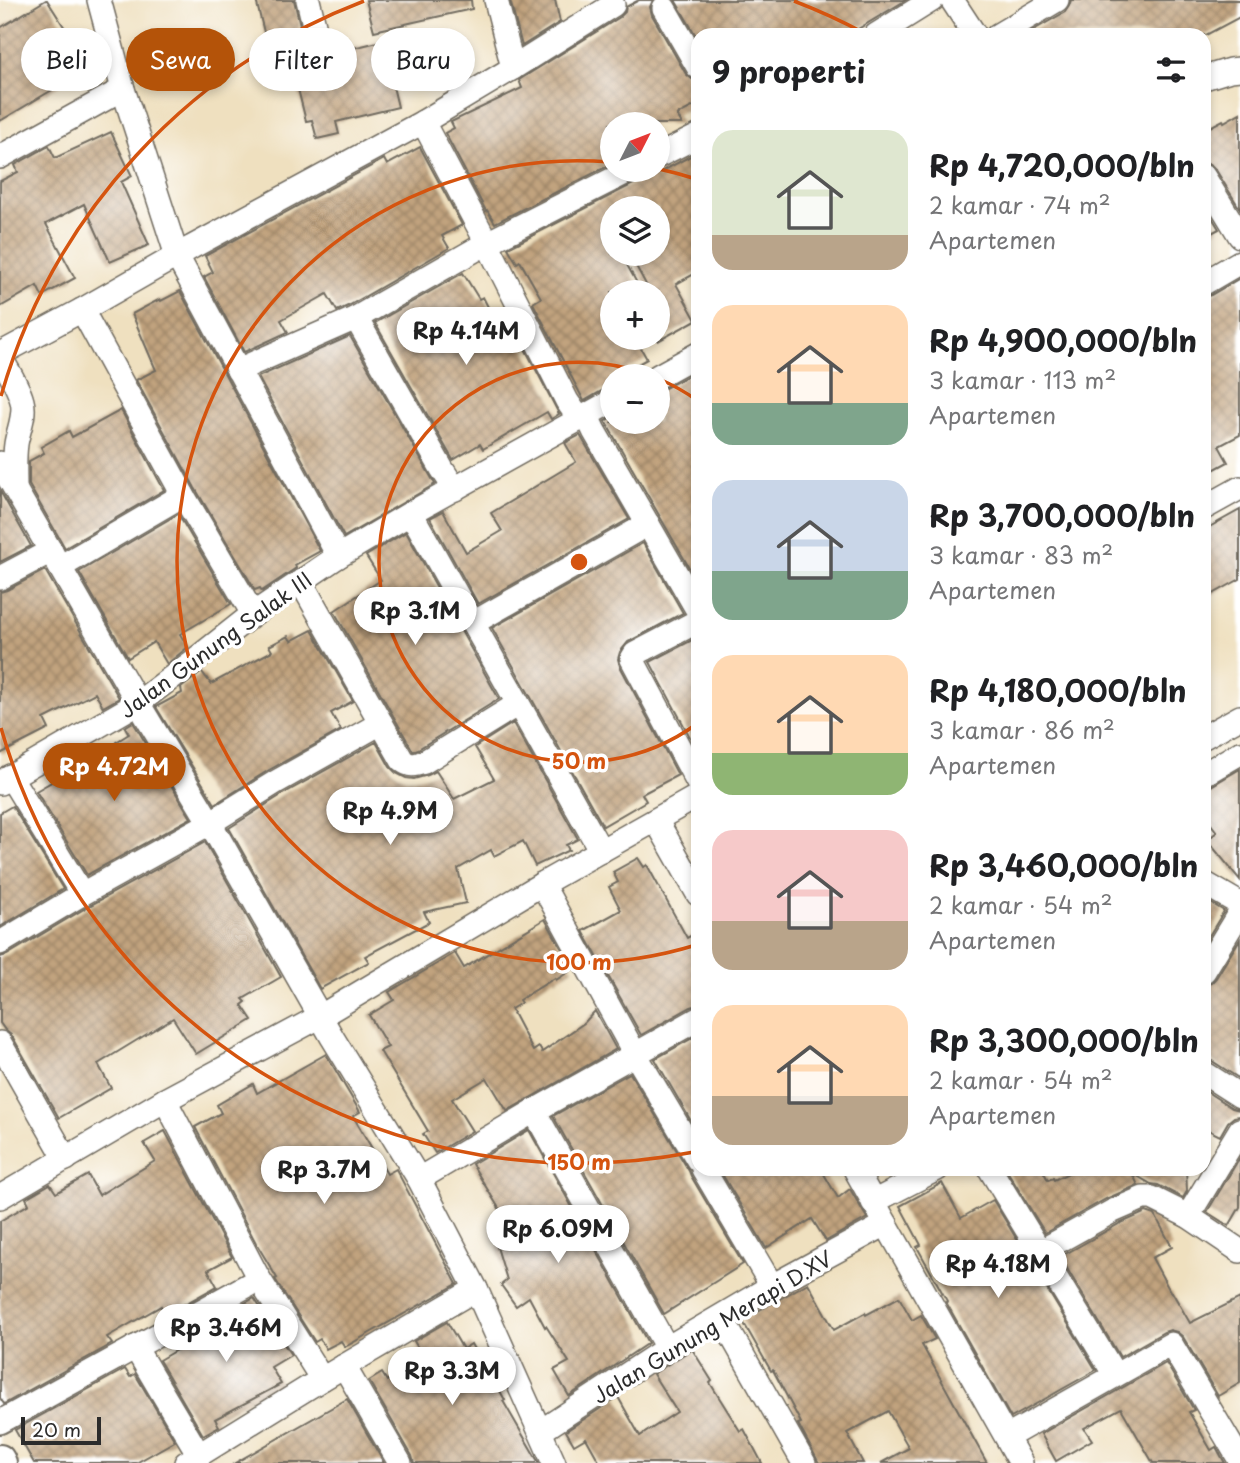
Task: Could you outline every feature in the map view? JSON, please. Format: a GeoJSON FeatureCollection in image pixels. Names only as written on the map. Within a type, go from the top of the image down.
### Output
{"type":"FeatureCollection","features":[{"type":"Feature","properties":{"kind":"street"},"geometry":{"type":"LineString","coordinates":[[99,0],[123,89],[177,256],[337,558]]}},
{"type":"Feature","properties":{"kind":"street"},"geometry":{"type":"LineString","coordinates":[[309,0],[315,28]]}},
{"type":"Feature","properties":{"kind":"street"},"geometry":{"type":"LineString","coordinates":[[496,0],[513,68]]}},
{"type":"Feature","properties":{"kind":"street"},"geometry":{"type":"LineString","coordinates":[[887,28],[932,0]]}},
{"type":"Feature","properties":{"kind":"street"},"geometry":{"type":"LineString","coordinates":[[953,0],[971,28]]}},
{"type":"Feature","properties":{"kind":"street"},"geometry":{"type":"LineString","coordinates":[[1010,28],[1057,0]]}},
{"type":"Feature","properties":{"kind":"street"},"geometry":{"type":"LineString","coordinates":[[16,489],[14,457],[23,402],[0,355],[423,122],[613,5]]}},
{"type":"Feature","properties":{"kind":"street"},"geometry":{"type":"LineString","coordinates":[[666,7],[691,54]]}},
{"type":"Feature","properties":{"kind":"street"},"geometry":{"type":"LineString","coordinates":[[1211,76],[1240,69]]}},
{"type":"Feature","properties":{"kind":"street"},"geometry":{"type":"LineString","coordinates":[[0,157],[123,89]]}},
{"type":"Feature","properties":{"kind":"street"},"geometry":{"type":"LineString","coordinates":[[423,122],[567,401],[583,418],[691,599]]}},
{"type":"Feature","properties":{"kind":"street"},"geometry":{"type":"LineString","coordinates":[[670,150],[691,140]]}},
{"type":"Feature","properties":{"kind":"street"},"geometry":{"type":"LineString","coordinates":[[239,370],[356,318],[487,243],[607,182]]}},
{"type":"Feature","properties":{"kind":"street"},"geometry":{"type":"LineString","coordinates":[[1211,188],[1240,236]]}},
{"type":"Feature","properties":{"kind":"street"},"geometry":{"type":"LineString","coordinates":[[1211,279],[1240,262]]}},
{"type":"Feature","properties":{"kind":"street"},"geometry":{"type":"LineString","coordinates":[[82,310],[183,495],[253,614]]}},
{"type":"Feature","properties":{"kind":"street"},"geometry":{"type":"LineString","coordinates":[[356,318],[455,489]]}},
{"type":"Feature","properties":{"kind":"street"},"geometry":{"type":"LineString","coordinates":[[670,372],[691,364]]}},
{"type":"Feature","properties":{"kind":"street","name":"Jalan Gunung Salak III"},"geometry":{"type":"LineString","coordinates":[[5,779],[138,703],[253,614],[337,558],[411,513],[600,408]]}},
{"type":"Feature","properties":{"kind":"street"},"geometry":{"type":"LineString","coordinates":[[0,463],[321,1016],[419,1179],[475,1289],[554,1463]]}},
{"type":"Feature","properties":{"kind":"street"},"geometry":{"type":"LineString","coordinates":[[1211,504],[1240,488]]}},
{"type":"Feature","properties":{"kind":"street"},"geometry":{"type":"LineString","coordinates":[[0,578],[55,559],[183,495]]}},
{"type":"Feature","properties":{"kind":"street"},"geometry":{"type":"LineString","coordinates":[[411,513],[601,851]]}},
{"type":"Feature","properties":{"kind":"street"},"geometry":{"type":"LineString","coordinates":[[473,623],[648,524]]}},
{"type":"Feature","properties":{"kind":"street"},"geometry":{"type":"LineString","coordinates":[[301,582],[402,760],[413,766],[424,762],[518,704]]}},
{"type":"Feature","properties":{"kind":"street"},"geometry":{"type":"LineString","coordinates":[[691,625],[635,654],[632,659],[691,770]]}},
{"type":"Feature","properties":{"kind":"street"},"geometry":{"type":"LineString","coordinates":[[1211,733],[1240,717]]}},
{"type":"Feature","properties":{"kind":"street"},"geometry":{"type":"LineString","coordinates":[[0,943],[381,723]]}},
{"type":"Feature","properties":{"kind":"street"},"geometry":{"type":"LineString","coordinates":[[1211,771],[1240,754]]}},
{"type":"Feature","properties":{"kind":"street"},"geometry":{"type":"LineString","coordinates":[[5,779],[82,894]]}},
{"type":"Feature","properties":{"kind":"street"},"geometry":{"type":"LineString","coordinates":[[0,1197],[165,1100],[321,1016],[542,884],[691,800]]}},
{"type":"Feature","properties":{"kind":"street"},"geometry":{"type":"LineString","coordinates":[[656,820],[691,882]]}},
{"type":"Feature","properties":{"kind":"street"},"geometry":{"type":"LineString","coordinates":[[542,884],[635,1054],[691,1148]]}},
{"type":"Feature","properties":{"kind":"street"},"geometry":{"type":"LineString","coordinates":[[1211,887],[1240,904]]}},
{"type":"Feature","properties":{"kind":"street"},"geometry":{"type":"LineString","coordinates":[[1211,960],[1240,912]]}},
{"type":"Feature","properties":{"kind":"street"},"geometry":{"type":"LineString","coordinates":[[419,1179],[691,1023]]}},
{"type":"Feature","properties":{"kind":"street"},"geometry":{"type":"LineString","coordinates":[[0,1043],[66,1159]]}},
{"type":"Feature","properties":{"kind":"street"},"geometry":{"type":"LineString","coordinates":[[1211,1077],[1240,1096]]}},
{"type":"Feature","properties":{"kind":"street"},"geometry":{"type":"LineString","coordinates":[[165,1100],[259,1279],[323,1379]]}},
{"type":"Feature","properties":{"kind":"street"},"geometry":{"type":"LineString","coordinates":[[534,1111],[667,1348]]}},
{"type":"Feature","properties":{"kind":"street"},"geometry":{"type":"LineString","coordinates":[[1188,1216],[1240,1130]]}},
{"type":"Feature","properties":{"kind":"street"},"geometry":{"type":"LineString","coordinates":[[708,1176],[772,1286]]}},
{"type":"Feature","properties":{"kind":"street"},"geometry":{"type":"LineString","coordinates":[[859,1176],[1021,1463]]}},
{"type":"Feature","properties":{"kind":"street"},"geometry":{"type":"LineString","coordinates":[[873,1202],[923,1176]]}},
{"type":"Feature","properties":{"kind":"street"},"geometry":{"type":"LineString","coordinates":[[994,1176],[1115,1375]]}},
{"type":"Feature","properties":{"kind":"street"},"geometry":{"type":"LineString","coordinates":[[1041,1251],[1113,1211],[1143,1198],[1152,1198],[1188,1216],[1240,1251]]}},
{"type":"Feature","properties":{"kind":"street","name":"Jalan Gunung Merapi D.XV"},"geometry":{"type":"LineString","coordinates":[[541,1431],[667,1348],[772,1286],[886,1224]]}},
{"type":"Feature","properties":{"kind":"street"},"geometry":{"type":"LineString","coordinates":[[0,1422],[259,1279]]}},
{"type":"Feature","properties":{"kind":"street"},"geometry":{"type":"LineString","coordinates":[[135,1347],[192,1459],[475,1289]]}},
{"type":"Feature","properties":{"kind":"street"},"geometry":{"type":"LineString","coordinates":[[721,1317],[804,1463]]}},
{"type":"Feature","properties":{"kind":"street"},"geometry":{"type":"LineString","coordinates":[[1007,1437],[1171,1344],[1240,1460]]}},
{"type":"Feature","properties":{"kind":"street"},"geometry":{"type":"LineString","coordinates":[[344,1366],[400,1463]]}},
{"type":"Feature","properties":{"kind":"building"},"geometry":{"type":"Polygon","coordinates":[[[47,0],[65,28],[21,28],[21,91],[50,91],[0,121],[0,28],[47,0]]]}},
{"type":"Feature","properties":{"kind":"building"},"geometry":{"type":"Polygon","coordinates":[[[256,0],[294,0],[301,28],[263,28],[256,0]]]}},
{"type":"Feature","properties":{"kind":"building"},"geometry":{"type":"Polygon","coordinates":[[[366,0],[471,0],[472,9],[387,28],[373,28],[366,0]]]}},
{"type":"Feature","properties":{"kind":"building"},"geometry":{"type":"Polygon","coordinates":[[[510,0],[555,0],[560,22],[522,46],[510,0]]]}},
{"type":"Feature","properties":{"kind":"building"},"geometry":{"type":"Polygon","coordinates":[[[639,0],[653,0],[650,7],[652,15],[691,78],[691,108],[677,115],[682,124],[670,124],[670,112],[600,112],[600,170],[495,223],[445,133],[454,128],[451,122],[522,88],[519,80],[625,12],[626,7],[639,0]]]}},
{"type":"Feature","properties":{"kind":"building"},"geometry":{"type":"Polygon","coordinates":[[[675,0],[906,0],[860,28],[692,28],[675,0]]]}},
{"type":"Feature","properties":{"kind":"building"},"geometry":{"type":"Polygon","coordinates":[[[1071,0],[1240,0],[1240,17],[1211,32],[1211,28],[1037,28],[1065,12],[1071,0]]]}},
{"type":"Feature","properties":{"kind":"building"},"geometry":{"type":"Polygon","coordinates":[[[371,44],[371,91],[394,91],[398,107],[336,122],[339,134],[317,139],[312,120],[306,121],[298,91],[357,91],[357,47],[371,44]]]}},
{"type":"Feature","properties":{"kind":"building"},"geometry":{"type":"Polygon","coordinates":[[[1240,113],[1240,209],[1211,165],[1211,126],[1223,120],[1224,122],[1240,113]]]}},
{"type":"Feature","properties":{"kind":"building"},"geometry":{"type":"Polygon","coordinates":[[[111,132],[132,176],[121,182],[149,245],[110,262],[84,204],[46,224],[75,278],[42,296],[37,286],[0,307],[0,181],[18,172],[15,165],[49,146],[55,158],[111,132]]]}},
{"type":"Feature","properties":{"kind":"building"},"geometry":{"type":"Polygon","coordinates":[[[420,147],[462,225],[442,236],[449,248],[337,311],[327,294],[281,320],[288,332],[244,352],[204,277],[213,272],[205,256],[384,159],[387,165],[420,147]]]}},
{"type":"Feature","properties":{"kind":"building"},"geometry":{"type":"Polygon","coordinates":[[[691,156],[691,276],[676,284],[691,311],[691,323],[670,334],[670,280],[644,280],[636,266],[670,266],[670,196],[610,196],[637,182],[670,182],[670,167],[691,156]]]}},
{"type":"Feature","properties":{"kind":"building"},"geometry":{"type":"Polygon","coordinates":[[[600,201],[600,266],[628,266],[635,280],[600,280],[600,350],[642,350],[647,359],[638,364],[600,364],[600,392],[584,401],[533,303],[541,298],[520,261],[517,263],[508,248],[600,201]]]}},
{"type":"Feature","properties":{"kind":"building"},"geometry":{"type":"Polygon","coordinates":[[[1211,216],[1219,229],[1211,233],[1211,216]]]}},
{"type":"Feature","properties":{"kind":"building"},"geometry":{"type":"Polygon","coordinates":[[[463,273],[479,299],[483,297],[495,321],[508,316],[559,414],[551,419],[547,412],[483,449],[480,444],[453,460],[375,323],[463,273]]]}},
{"type":"Feature","properties":{"kind":"building"},"geometry":{"type":"Polygon","coordinates":[[[1240,278],[1240,435],[1219,446],[1228,462],[1211,471],[1211,295],[1240,278]]]}},
{"type":"Feature","properties":{"kind":"building"},"geometry":{"type":"Polygon","coordinates":[[[180,291],[320,551],[295,565],[296,568],[262,591],[260,588],[255,590],[136,380],[156,370],[132,314],[180,291]]]}},
{"type":"Feature","properties":{"kind":"building"},"geometry":{"type":"Polygon","coordinates":[[[350,336],[435,484],[344,537],[258,377],[350,336]]]}},
{"type":"Feature","properties":{"kind":"building"},"geometry":{"type":"Polygon","coordinates":[[[691,374],[691,571],[612,434],[670,434],[670,385],[691,374]]]}},
{"type":"Feature","properties":{"kind":"building"},"geometry":{"type":"Polygon","coordinates":[[[121,410],[164,490],[65,548],[29,485],[29,461],[44,453],[41,447],[69,431],[72,437],[121,410]]]}},
{"type":"Feature","properties":{"kind":"building"},"geometry":{"type":"Polygon","coordinates":[[[580,435],[629,519],[478,604],[430,518],[443,511],[466,552],[502,531],[491,513],[576,462],[565,443],[580,435]]]}},
{"type":"Feature","properties":{"kind":"building"},"geometry":{"type":"Polygon","coordinates":[[[0,491],[31,546],[0,562],[0,491]]]}},
{"type":"Feature","properties":{"kind":"building"},"geometry":{"type":"Polygon","coordinates":[[[1240,510],[1240,579],[1211,595],[1211,526],[1240,510]]]}},
{"type":"Feature","properties":{"kind":"building"},"geometry":{"type":"Polygon","coordinates":[[[178,514],[231,604],[180,634],[188,647],[167,664],[154,642],[128,658],[79,572],[178,514]]]}},
{"type":"Feature","properties":{"kind":"building"},"geometry":{"type":"Polygon","coordinates":[[[406,532],[499,699],[413,751],[334,611],[381,580],[366,556],[406,532]]]}},
{"type":"Feature","properties":{"kind":"building"},"geometry":{"type":"Polygon","coordinates":[[[643,543],[683,613],[628,642],[618,659],[678,775],[642,794],[646,801],[603,826],[492,628],[643,543]]]}},
{"type":"Feature","properties":{"kind":"building"},"geometry":{"type":"Polygon","coordinates":[[[45,570],[119,698],[103,707],[95,693],[44,719],[49,729],[0,754],[0,592],[45,570]]]}},
{"type":"Feature","properties":{"kind":"building"},"geometry":{"type":"Polygon","coordinates":[[[312,630],[353,701],[331,713],[341,730],[215,804],[156,707],[182,693],[181,688],[202,672],[211,684],[272,651],[269,646],[288,636],[291,641],[312,630]]]}},
{"type":"Feature","properties":{"kind":"building"},"geometry":{"type":"Polygon","coordinates":[[[691,641],[691,739],[650,662],[691,641]]]}},
{"type":"Feature","properties":{"kind":"building"},"geometry":{"type":"Polygon","coordinates":[[[133,722],[191,818],[87,875],[36,791],[117,744],[116,742],[129,734],[125,727],[133,722]]]}},
{"type":"Feature","properties":{"kind":"building"},"geometry":{"type":"Polygon","coordinates":[[[513,723],[578,839],[566,845],[569,850],[535,866],[523,841],[494,856],[491,850],[458,869],[466,903],[424,912],[429,922],[365,956],[369,962],[320,989],[229,828],[376,742],[396,773],[414,779],[436,771],[454,799],[494,779],[475,747],[513,723]]]}},
{"type":"Feature","properties":{"kind":"building"},"geometry":{"type":"Polygon","coordinates":[[[1240,769],[1240,880],[1211,845],[1211,837],[1217,832],[1211,824],[1211,786],[1240,769]]]}},
{"type":"Feature","properties":{"kind":"building"},"geometry":{"type":"Polygon","coordinates":[[[12,806],[63,889],[0,927],[0,813],[12,806]]]}},
{"type":"Feature","properties":{"kind":"building"},"geometry":{"type":"Polygon","coordinates":[[[205,842],[281,977],[243,999],[246,1002],[242,1005],[252,1020],[196,1054],[173,1018],[98,1064],[111,1088],[59,1118],[12,1036],[0,1023],[0,957],[205,842]]]}},
{"type":"Feature","properties":{"kind":"building"},"geometry":{"type":"Polygon","coordinates":[[[638,858],[644,867],[647,865],[687,938],[691,936],[691,1007],[641,1035],[583,931],[621,910],[609,887],[618,882],[613,872],[638,858]]]}},
{"type":"Feature","properties":{"kind":"building"},"geometry":{"type":"Polygon","coordinates":[[[1211,903],[1224,911],[1211,932],[1211,903]]]}},
{"type":"Feature","properties":{"kind":"building"},"geometry":{"type":"Polygon","coordinates":[[[545,919],[573,969],[519,1000],[521,1003],[511,1009],[533,1051],[539,1047],[542,1052],[584,1023],[595,1011],[616,1049],[507,1111],[487,1078],[452,1099],[472,1131],[435,1153],[423,1134],[428,1131],[380,1051],[388,1047],[369,1015],[394,1000],[389,992],[455,953],[464,968],[545,919]]]}},
{"type":"Feature","properties":{"kind":"building"},"geometry":{"type":"Polygon","coordinates":[[[1240,939],[1240,1079],[1211,1061],[1211,983],[1240,939]]]}},
{"type":"Feature","properties":{"kind":"building"},"geometry":{"type":"Polygon","coordinates":[[[691,1039],[691,1121],[655,1059],[691,1039]]]}},
{"type":"Feature","properties":{"kind":"building"},"geometry":{"type":"Polygon","coordinates":[[[326,1054],[360,1112],[353,1116],[387,1174],[396,1169],[457,1284],[345,1347],[341,1341],[326,1349],[320,1339],[315,1342],[275,1279],[277,1278],[195,1127],[221,1113],[217,1105],[253,1084],[257,1093],[326,1054]]]}},
{"type":"Feature","properties":{"kind":"building"},"geometry":{"type":"Polygon","coordinates":[[[630,1073],[743,1264],[664,1314],[553,1116],[630,1073]]]}},
{"type":"Feature","properties":{"kind":"building"},"geometry":{"type":"Polygon","coordinates":[[[1211,1094],[1240,1110],[1240,1116],[1228,1122],[1220,1136],[1211,1132],[1211,1094]]]}},
{"type":"Feature","properties":{"kind":"building"},"geometry":{"type":"Polygon","coordinates":[[[529,1130],[648,1343],[569,1396],[554,1370],[569,1362],[529,1297],[516,1306],[501,1285],[507,1280],[497,1247],[519,1241],[472,1164],[529,1130]]]}},
{"type":"Feature","properties":{"kind":"building"},"geometry":{"type":"Polygon","coordinates":[[[165,1131],[232,1257],[208,1270],[217,1286],[165,1315],[161,1306],[107,1337],[112,1344],[4,1404],[0,1398],[0,1221],[29,1204],[26,1198],[50,1184],[56,1193],[88,1175],[99,1195],[155,1161],[144,1143],[165,1131]]]}},
{"type":"Feature","properties":{"kind":"building"},"geometry":{"type":"Polygon","coordinates":[[[1240,1157],[1240,1207],[1229,1226],[1207,1212],[1240,1157]]]}},
{"type":"Feature","properties":{"kind":"building"},"geometry":{"type":"Polygon","coordinates":[[[723,1176],[825,1176],[838,1198],[850,1189],[867,1218],[826,1241],[812,1219],[766,1248],[723,1176]]]}},
{"type":"Feature","properties":{"kind":"building"},"geometry":{"type":"Polygon","coordinates":[[[1010,1176],[1046,1176],[1048,1180],[1054,1180],[1062,1176],[1134,1176],[1138,1185],[1106,1199],[1045,1233],[1010,1176]]]}},
{"type":"Feature","properties":{"kind":"building"},"geometry":{"type":"Polygon","coordinates":[[[1137,1176],[1186,1176],[1187,1191],[1183,1198],[1137,1176]]]}},
{"type":"Feature","properties":{"kind":"building"},"geometry":{"type":"Polygon","coordinates":[[[942,1183],[961,1218],[993,1200],[1096,1370],[1011,1418],[917,1247],[921,1245],[900,1206],[942,1183]]]}},
{"type":"Feature","properties":{"kind":"building"},"geometry":{"type":"Polygon","coordinates":[[[1146,1212],[1155,1215],[1172,1247],[1152,1258],[1190,1323],[1240,1298],[1240,1383],[1218,1396],[1183,1337],[1177,1332],[1164,1332],[1120,1357],[1060,1257],[1146,1212]]]}},
{"type":"Feature","properties":{"kind":"building"},"geometry":{"type":"Polygon","coordinates":[[[808,1283],[834,1330],[899,1297],[912,1320],[921,1315],[935,1339],[922,1345],[987,1463],[881,1463],[909,1448],[888,1411],[847,1433],[863,1463],[819,1463],[773,1370],[771,1371],[742,1320],[808,1283]]]}},
{"type":"Feature","properties":{"kind":"building"},"geometry":{"type":"Polygon","coordinates":[[[254,1298],[291,1355],[271,1367],[281,1384],[215,1419],[219,1426],[203,1435],[159,1360],[183,1346],[179,1339],[254,1298]]]}},
{"type":"Feature","properties":{"kind":"building"},"geometry":{"type":"Polygon","coordinates":[[[447,1322],[463,1349],[471,1344],[488,1374],[490,1373],[539,1463],[414,1463],[369,1381],[382,1373],[387,1381],[425,1360],[414,1341],[447,1322]]]}},
{"type":"Feature","properties":{"kind":"building"},"geometry":{"type":"Polygon","coordinates":[[[692,1349],[740,1431],[744,1429],[762,1463],[600,1463],[586,1438],[574,1445],[566,1431],[618,1397],[640,1436],[677,1412],[653,1374],[692,1349]]]}},
{"type":"Feature","properties":{"kind":"building"},"geometry":{"type":"Polygon","coordinates":[[[1166,1363],[1194,1410],[1189,1412],[1211,1450],[1216,1447],[1225,1463],[1153,1463],[1121,1408],[1084,1428],[1092,1440],[1056,1461],[1041,1434],[1166,1363]]]}},
{"type":"Feature","properties":{"kind":"building"},"geometry":{"type":"Polygon","coordinates":[[[125,1369],[130,1377],[135,1374],[175,1441],[136,1463],[34,1463],[15,1430],[125,1369]]]}},
{"type":"Feature","properties":{"kind":"building"},"geometry":{"type":"Polygon","coordinates":[[[347,1399],[384,1463],[235,1463],[347,1399]]]}}]}
